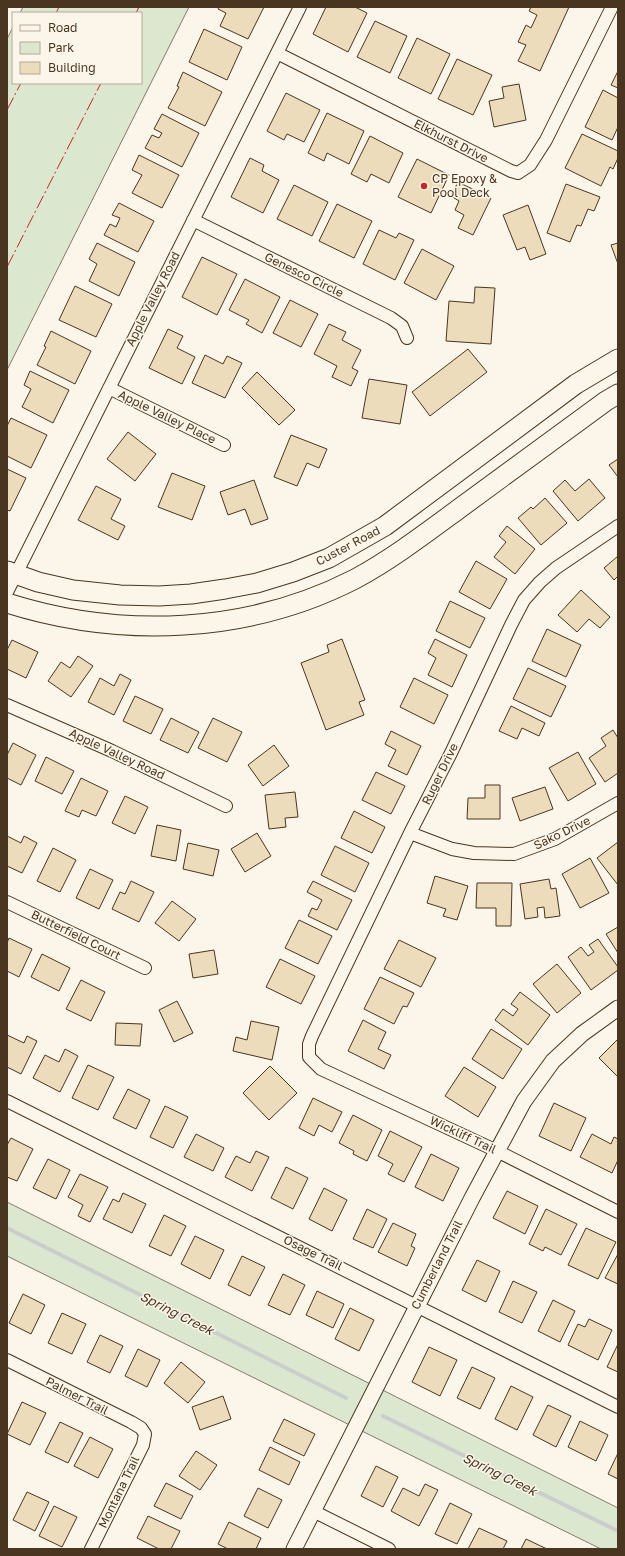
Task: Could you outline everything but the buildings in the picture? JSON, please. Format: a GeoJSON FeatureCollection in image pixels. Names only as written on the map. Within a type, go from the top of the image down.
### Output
{"type":"FeatureCollection","features":[{"type":"Feature","properties":{"kind":"main road","name":"Custer Road"},"geometry":{"type":"LineString","coordinates":[[11,573],[73,590],[120,596],[159,596],[191,594],[257,583],[293,572],[329,558],[384,526],[576,384],[618,359]]}},
{"type":"Feature","properties":{"kind":"main road"},"geometry":{"type":"LineString","coordinates":[[7,603],[57,616],[122,626],[154,627],[197,625],[266,612],[330,590],[382,563],[606,401],[618,394]]}},
{"type":"Feature","properties":{"kind":"main road"},"geometry":{"type":"LineString","coordinates":[[257,583],[266,612]]}},
{"type":"Feature","properties":{"kind":"street","name":"Apple Valley Road"},"geometry":{"type":"LineString","coordinates":[[7,592],[11,573],[109,388],[300,7]]}},
{"type":"Feature","properties":{"kind":"street","name":"Elkhurst Drive"},"geometry":{"type":"LineString","coordinates":[[277,54],[511,171],[518,173],[530,165],[546,140],[612,7]]}},
{"type":"Feature","properties":{"kind":"street","name":"Genesco Circle"},"geometry":{"type":"LineString","coordinates":[[193,220],[391,318],[402,326],[407,338]]}},
{"type":"Feature","properties":{"kind":"street","name":"Apple Valley Place"},"geometry":{"type":"LineString","coordinates":[[109,388],[224,445]]}},
{"type":"Feature","properties":{"kind":"street","name":"Ruger Drive"},"geometry":{"type":"LineString","coordinates":[[309,1057],[309,1044],[312,1036],[410,833],[451,753],[524,600],[540,582],[556,568],[618,526]]}},
{"type":"Feature","properties":{"kind":"street","name":"Apple Valley Road"},"geometry":{"type":"LineString","coordinates":[[7,705],[112,751],[226,806]]}},
{"type":"Feature","properties":{"kind":"street","name":"Sako Drive"},"geometry":{"type":"LineString","coordinates":[[410,833],[452,849],[466,852],[514,854],[555,839],[618,803]]}},
{"type":"Feature","properties":{"kind":"street","name":"Butterfield Court"},"geometry":{"type":"LineString","coordinates":[[7,902],[144,968]]}},
{"type":"Feature","properties":{"kind":"street","name":"Cumberland Trail"},"geometry":{"type":"LineString","coordinates":[[294,1549],[417,1305],[524,1101],[553,1061],[592,1026],[618,1008]]}},
{"type":"Feature","properties":{"kind":"street","name":"Wickliff Trail"},"geometry":{"type":"LineString","coordinates":[[309,1057],[321,1069],[497,1151],[618,1212]]}},
{"type":"Feature","properties":{"kind":"street","name":"Osage Trail"},"geometry":{"type":"LineString","coordinates":[[7,1101],[618,1407]]}},
{"type":"Feature","properties":{"kind":"street","name":"Palmer Trail"},"geometry":{"type":"LineString","coordinates":[[7,1360],[131,1422],[141,1428],[145,1434]]}},
{"type":"Feature","properties":{"kind":"street","name":"Montana Trail"},"geometry":{"type":"LineString","coordinates":[[91,1549],[143,1445],[145,1434]]}},
{"type":"Feature","properties":{"kind":"street"},"geometry":{"type":"LineString","coordinates":[[313,1511],[389,1549]]}},
{"type":"Feature","properties":{"kind":"green space"},"geometry":{"type":"Polygon","coordinates":[[[23,7],[189,7],[7,370],[7,39],[12,29],[12,84],[142,84],[142,12],[20,12],[23,7]]]}},
{"type":"Feature","properties":{"kind":"green space"},"geometry":{"type":"Polygon","coordinates":[[[7,1202],[618,1508],[618,1549],[601,1549],[7,1256],[7,1202]]]}},
{"type":"Feature","properties":{"kind":"waterway","name":"Spring Creek"},"geometry":{"type":"LineString","coordinates":[[7,1228],[346,1398]]}},
{"type":"Feature","properties":{"kind":"waterway","name":"Spring Creek"},"geometry":{"type":"LineString","coordinates":[[383,1416],[618,1531]]}},
{"type":"Feature","properties":{"kind":"power"},"geometry":{"type":"LineString","coordinates":[[56,12],[59,7]]}},
{"type":"Feature","properties":{"kind":"power"},"geometry":{"type":"LineString","coordinates":[[136,12],[139,7]]}},
{"type":"Feature","properties":{"kind":"power"},"geometry":{"type":"LineString","coordinates":[[7,110],[20,84]]}},
{"type":"Feature","properties":{"kind":"power"},"geometry":{"type":"LineString","coordinates":[[7,267],[100,84]]}},
{"type":"Feature","properties":{"kind":"place","name":"CP Epoxy & Pool Deck"},"geometry":{"type":"Point","coordinates":[424,186]}}]}
